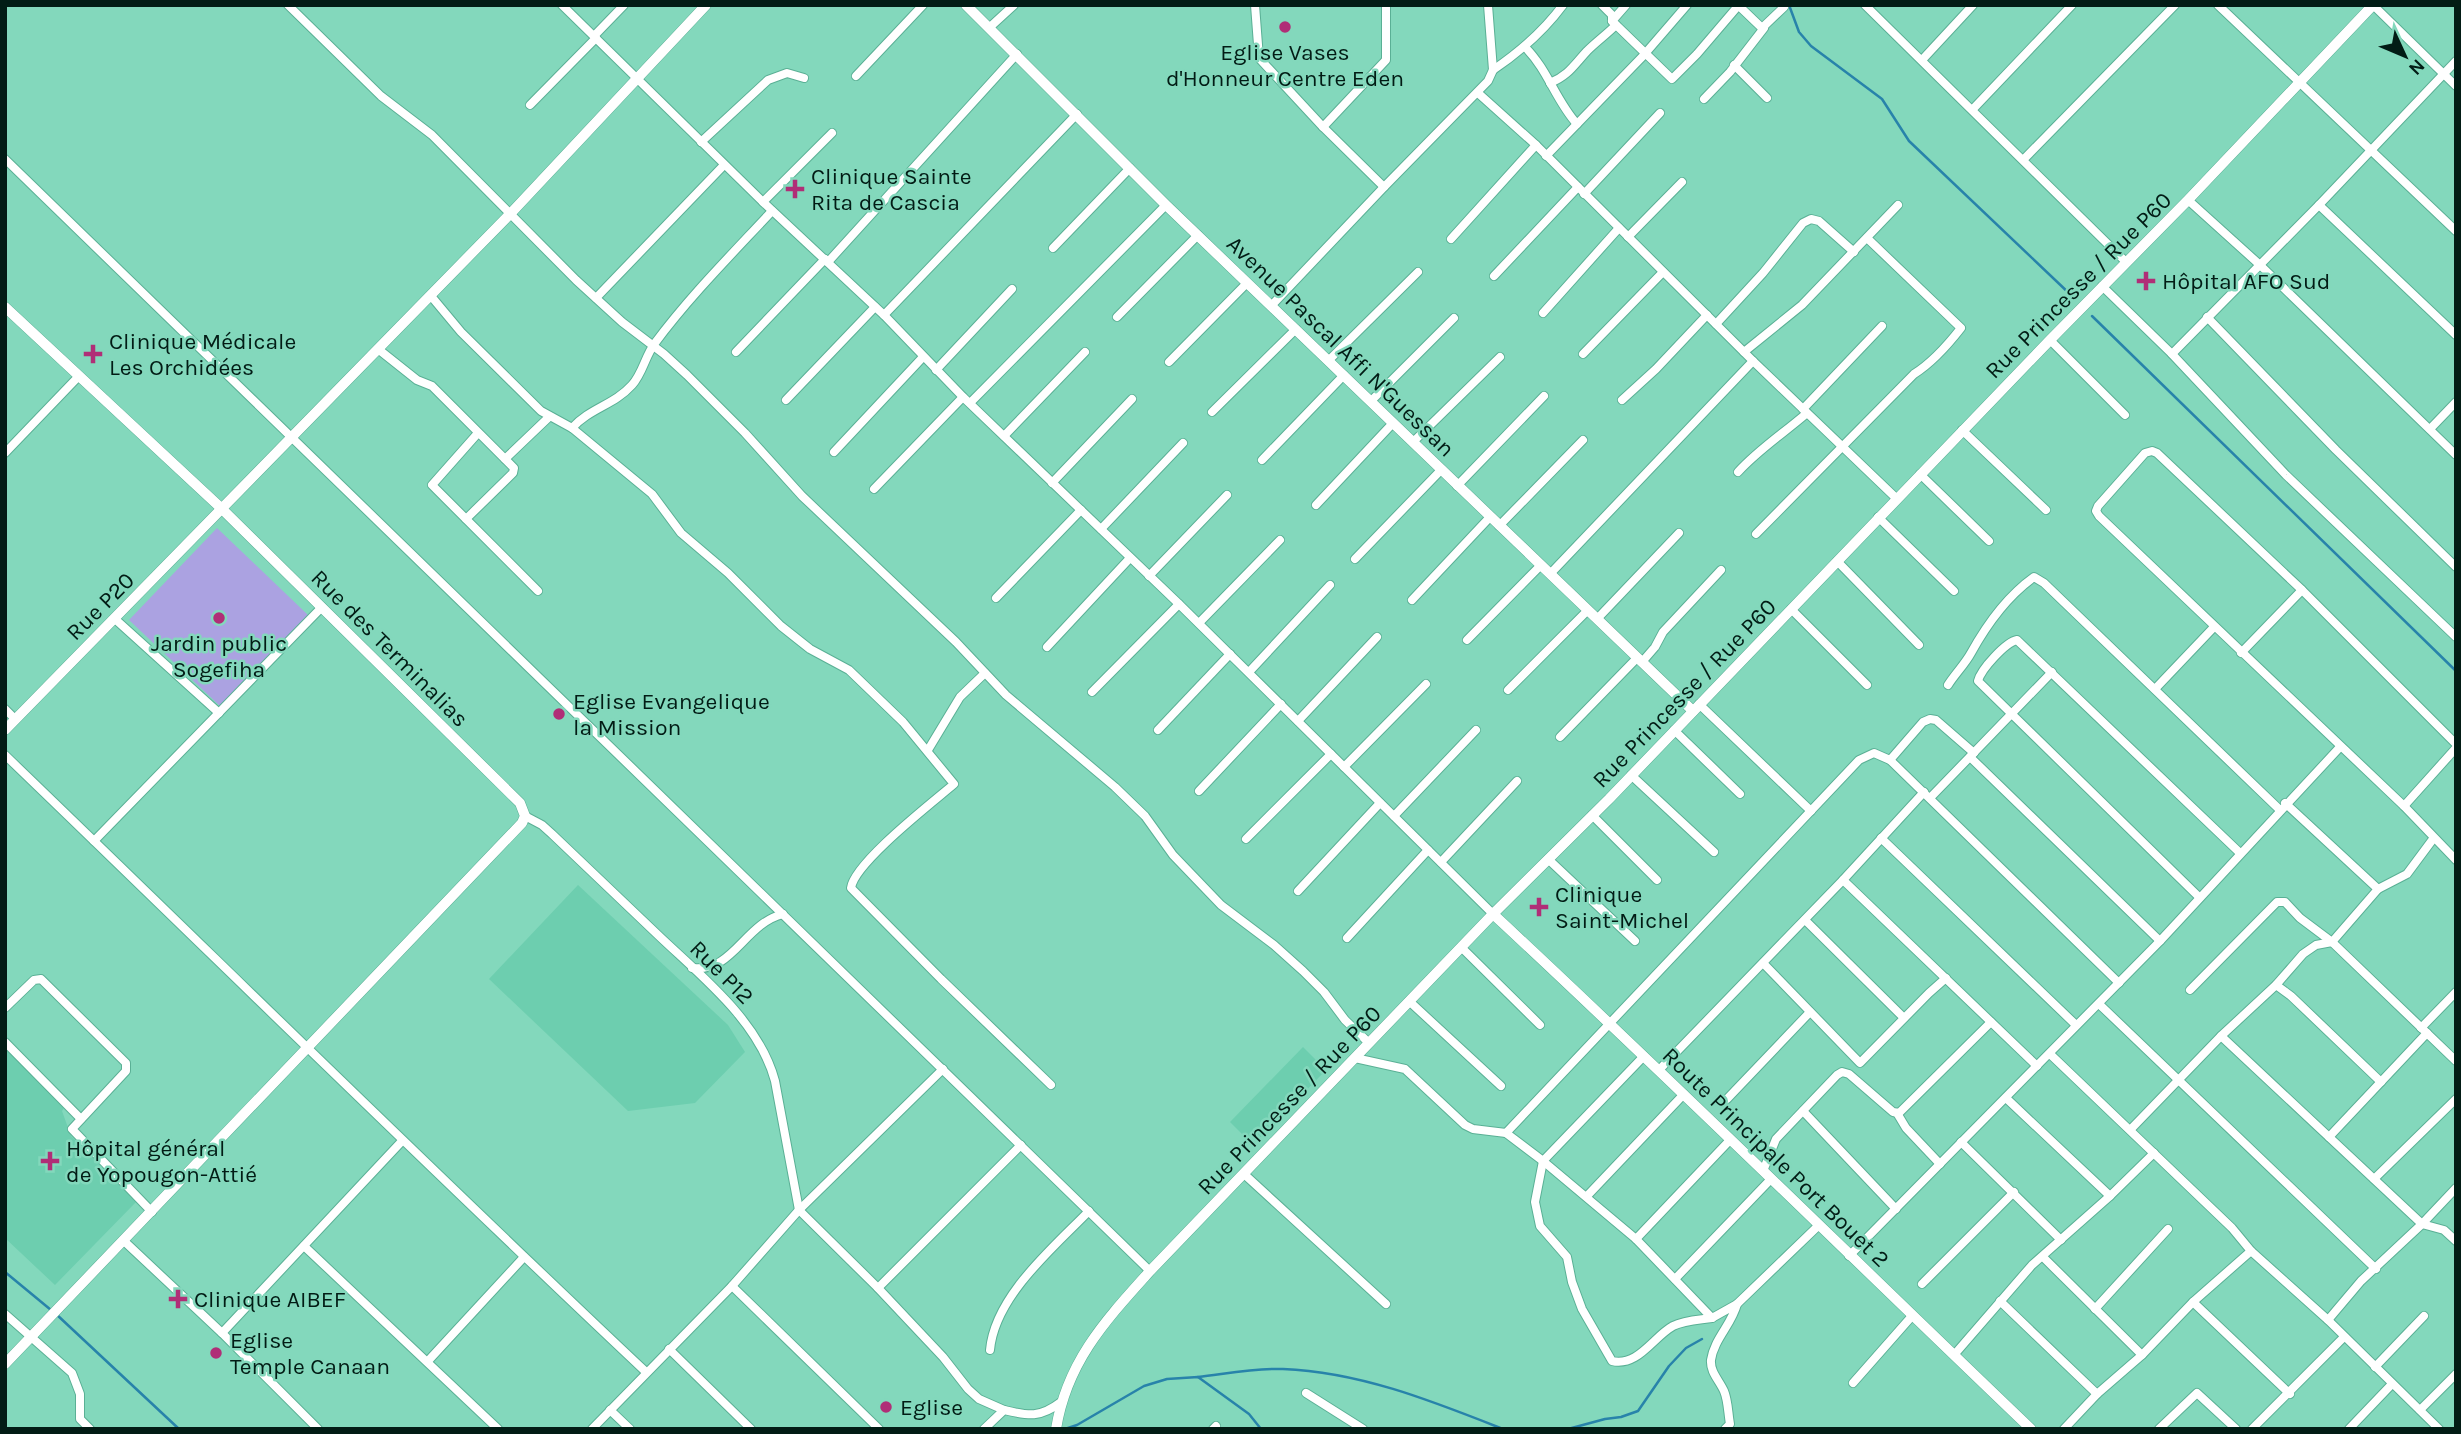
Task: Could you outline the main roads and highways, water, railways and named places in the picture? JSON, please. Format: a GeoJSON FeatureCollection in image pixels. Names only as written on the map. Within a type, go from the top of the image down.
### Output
{"type":"FeatureCollection","features":[{"type":"Feature","properties":{"kind":"waterway"},"geometry":{"type":"LineString","coordinates":[[1789,5],[1799,32],[1811,46],[1882,99],[1909,141],[2072,296]]}},
{"type":"Feature","properties":{"kind":"waterway"},"geometry":{"type":"LineString","coordinates":[[2092,316],[2456,671]]}},
{"type":"Feature","properties":{"kind":"waterway"},"geometry":{"type":"LineString","coordinates":[[5,1272],[51,1310]]}},
{"type":"Feature","properties":{"kind":"waterway"},"geometry":{"type":"LineString","coordinates":[[56,1314],[179,1429]]}},
{"type":"Feature","properties":{"kind":"waterway"},"geometry":{"type":"LineString","coordinates":[[1568,1429],[1638,1411],[1669,1366],[1686,1348],[1702,1339]]}},
{"type":"Feature","properties":{"kind":"waterway"},"geometry":{"type":"LineString","coordinates":[[1198,1377],[1251,1370],[1312,1371],[1395,1390],[1503,1429]]}},
{"type":"Feature","properties":{"kind":"waterway"},"geometry":{"type":"LineString","coordinates":[[1065,1429],[1077,1425],[1144,1386],[1167,1379],[1198,1377],[1249,1414],[1261,1429]]}},
{"type":"Feature","properties":{"kind":"place","name":"Eglise Vases d'Honneur Centre Eden"},"geometry":{"type":"Point","coordinates":[1285,27]}},
{"type":"Feature","properties":{"kind":"place","name":"Clinique Sainte Rita de Cascia"},"geometry":{"type":"Point","coordinates":[795,189]}},
{"type":"Feature","properties":{"kind":"place","name":"Hôpital AFO Sud"},"geometry":{"type":"Point","coordinates":[2146,281]}},
{"type":"Feature","properties":{"kind":"place","name":"Clinique Médicale Les Orchidées"},"geometry":{"type":"Point","coordinates":[93,354]}},
{"type":"Feature","properties":{"kind":"place","name":"Jardin public Sogefiha"},"geometry":{"type":"Point","coordinates":[219,618]}},
{"type":"Feature","properties":{"kind":"place","name":"Eglise Evangelique la Mission"},"geometry":{"type":"Point","coordinates":[559,714]}},
{"type":"Feature","properties":{"kind":"place","name":"Clinique Saint-Michel"},"geometry":{"type":"Point","coordinates":[1539,907]}},
{"type":"Feature","properties":{"kind":"place","name":"Hôpital général de Yopougon-Attié"},"geometry":{"type":"Point","coordinates":[50,1161]}},
{"type":"Feature","properties":{"kind":"place","name":"Clinique AIBEF"},"geometry":{"type":"Point","coordinates":[178,1299]}},
{"type":"Feature","properties":{"kind":"place","name":"Eglise Temple Canaan"},"geometry":{"type":"Point","coordinates":[216,1353]}},
{"type":"Feature","properties":{"kind":"place","name":"Eglise"},"geometry":{"type":"Point","coordinates":[886,1407]}}]}
